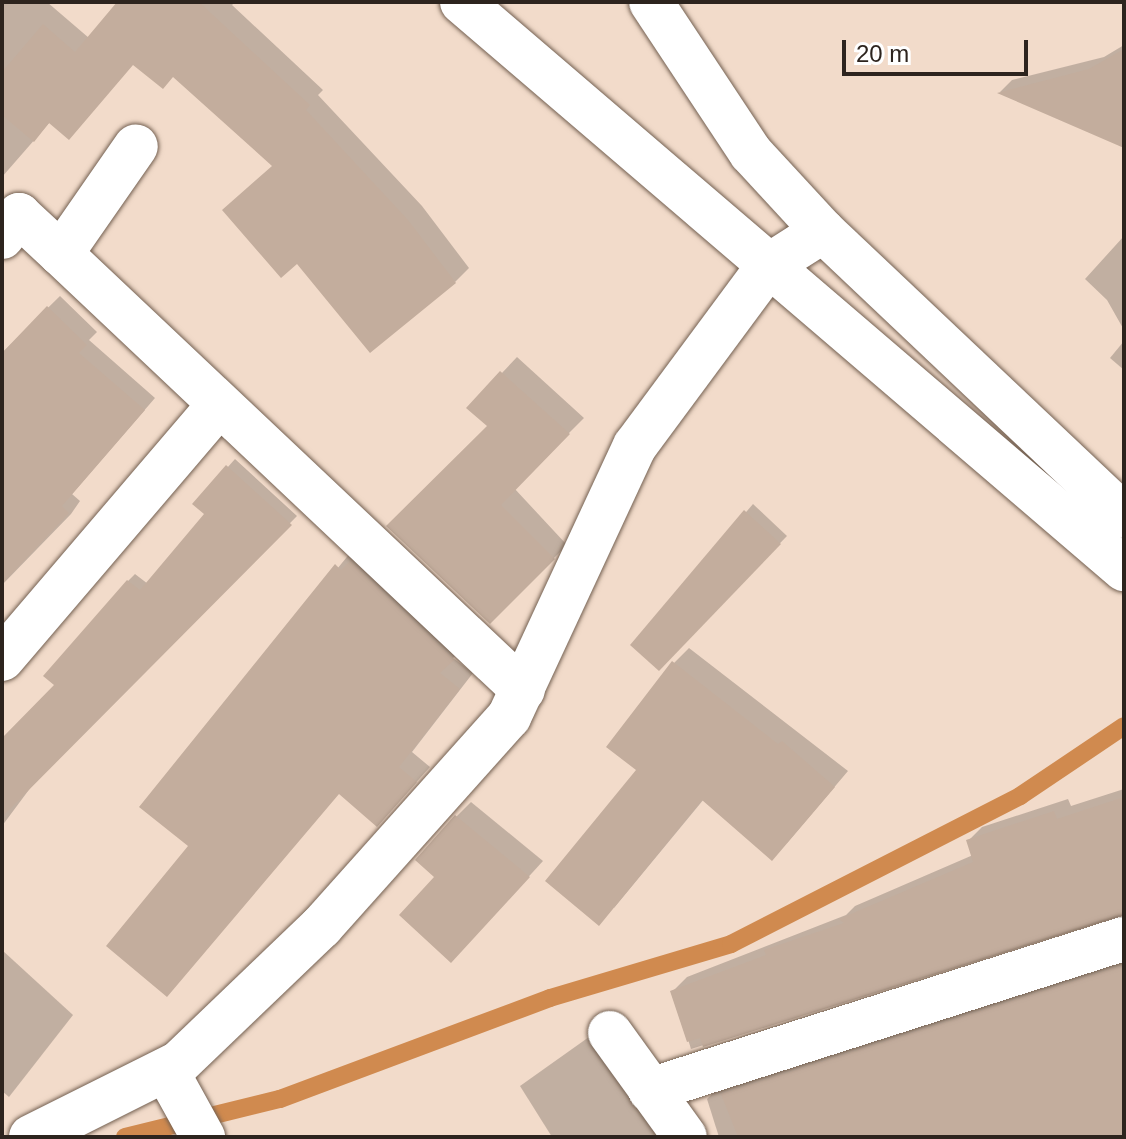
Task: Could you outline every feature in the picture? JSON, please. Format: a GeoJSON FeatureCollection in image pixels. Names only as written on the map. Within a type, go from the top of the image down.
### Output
{"type":"FeatureCollection","features":[{"type":"Feature","properties":{"kind":"street"},"geometry":{"type":"LineString","coordinates":[[462,2],[1124,569]]}},
{"type":"Feature","properties":{"kind":"street"},"geometry":{"type":"LineString","coordinates":[[651,2],[751,153],[823,231],[1124,516]]}},
{"type":"Feature","properties":{"kind":"street"},"geometry":{"type":"LineString","coordinates":[[61,254],[136,146]]}},
{"type":"Feature","properties":{"kind":"street"},"geometry":{"type":"LineString","coordinates":[[2,237],[19,215],[523,690]]}},
{"type":"Feature","properties":{"kind":"street"},"geometry":{"type":"LineString","coordinates":[[31,1137],[166,1070],[321,927],[509,717],[635,446],[768,266],[823,231]]}},
{"type":"Feature","properties":{"kind":"street"},"geometry":{"type":"LineString","coordinates":[[2,659],[220,404]]}},
{"type":"Feature","properties":{"kind":"street"},"geometry":{"type":"LineString","coordinates":[[650,1090],[1124,939]]}},
{"type":"Feature","properties":{"kind":"street"},"geometry":{"type":"LineString","coordinates":[[610,1033],[685,1137]]}},
{"type":"Feature","properties":{"kind":"street"},"geometry":{"type":"LineString","coordinates":[[166,1070],[203,1137]]}},
{"type":"Feature","properties":{"kind":"building"},"geometry":{"type":"Polygon","coordinates":[[[117,2],[199,2],[310,105],[306,110],[408,220],[456,283],[370,353],[297,264],[281,278],[222,210],[272,166],[173,77],[163,89],[133,65],[69,140],[49,123],[34,142],[2,115],[2,72],[43,24],[75,52],[117,2]]]}},
{"type":"Feature","properties":{"kind":"building"},"geometry":{"type":"Polygon","coordinates":[[[1124,49],[1124,148],[997,93],[1089,69],[1124,49]]]}},
{"type":"Feature","properties":{"kind":"building"},"geometry":{"type":"Polygon","coordinates":[[[47,306],[87,345],[79,353],[145,410],[62,506],[69,513],[2,584],[2,353],[47,306]]]}},
{"type":"Feature","properties":{"kind":"building"},"geometry":{"type":"Polygon","coordinates":[[[500,371],[570,434],[501,505],[555,559],[490,624],[386,526],[487,426],[466,408],[500,371]]]}},
{"type":"Feature","properties":{"kind":"building"},"geometry":{"type":"Polygon","coordinates":[[[226,465],[292,525],[2,817],[2,738],[54,685],[43,676],[127,580],[140,590],[204,514],[192,504],[226,465]]]}},
{"type":"Feature","properties":{"kind":"building"},"geometry":{"type":"Polygon","coordinates":[[[744,510],[781,544],[659,671],[630,645],[744,510]]]}},
{"type":"Feature","properties":{"kind":"building"},"geometry":{"type":"Polygon","coordinates":[[[350,561],[454,660],[440,673],[460,689],[399,767],[417,782],[377,827],[339,794],[167,997],[106,946],[188,846],[139,807],[335,564],[341,570],[350,561]]]}},
{"type":"Feature","properties":{"kind":"building"},"geometry":{"type":"Polygon","coordinates":[[[672,661],[778,744],[782,741],[835,787],[772,861],[702,800],[599,926],[545,881],[636,770],[606,747],[672,661]]]}},
{"type":"Feature","properties":{"kind":"building"},"geometry":{"type":"Polygon","coordinates":[[[1124,797],[1124,915],[703,1047],[700,1038],[687,1042],[670,991],[766,955],[764,950],[844,923],[839,919],[973,862],[966,840],[1054,811],[1057,819],[1124,797]]]}},
{"type":"Feature","properties":{"kind":"building"},"geometry":{"type":"Polygon","coordinates":[[[455,815],[530,877],[451,963],[399,915],[434,877],[415,860],[455,815]]]}},
{"type":"Feature","properties":{"kind":"building"},"geometry":{"type":"Polygon","coordinates":[[[1124,965],[1124,1137],[738,1137],[721,1094],[1124,965]]]}},
{"type":"Feature","properties":{"kind":"waterway"},"geometry":{"type":"LineString","coordinates":[[125,1137],[280,1099],[550,998],[731,944],[1020,796],[1124,726]]}}]}
